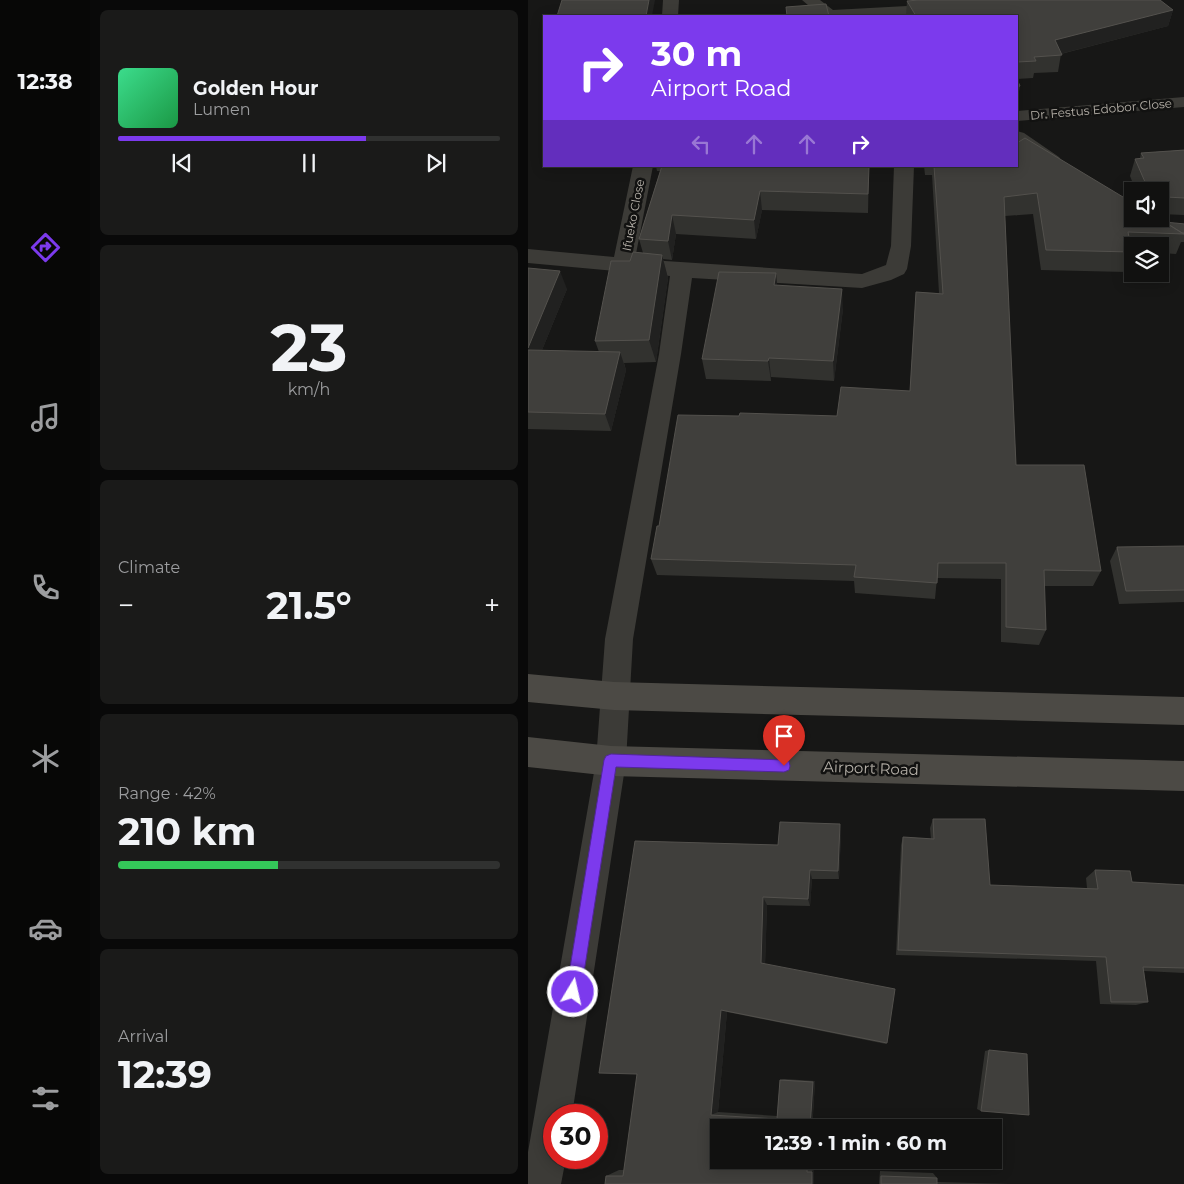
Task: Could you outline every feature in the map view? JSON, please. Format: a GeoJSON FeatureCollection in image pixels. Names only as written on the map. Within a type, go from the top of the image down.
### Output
{"type":"FeatureCollection","features":[{"type":"Feature","properties":{"kind":"main road"},"geometry":{"type":"LineString","coordinates":[[528,688],[614,696],[1184,711]]}},
{"type":"Feature","properties":{"kind":"main road","name":"Airport Road"},"geometry":{"type":"LineString","coordinates":[[528,752],[611,760],[1082,775],[1184,776]]}},
{"type":"Feature","properties":{"kind":"street"},"geometry":{"type":"LineString","coordinates":[[670,15],[671,0]]}},
{"type":"Feature","properties":{"kind":"street"},"geometry":{"type":"LineString","coordinates":[[810,0],[830,15]]}},
{"type":"Feature","properties":{"kind":"street"},"geometry":{"type":"LineString","coordinates":[[847,15],[957,8]]}},
{"type":"Feature","properties":{"kind":"street","name":"Dr. Festus Edobor Close"},"geometry":{"type":"LineString","coordinates":[[1018,116],[1184,102]]}},
{"type":"Feature","properties":{"kind":"street"},"geometry":{"type":"LineString","coordinates":[[1018,138],[1065,169]]}},
{"type":"Feature","properties":{"kind":"street","name":"Ifueko Close"},"geometry":{"type":"LineString","coordinates":[[623,265],[643,167]]}},
{"type":"Feature","properties":{"kind":"street"},"geometry":{"type":"LineString","coordinates":[[528,256],[682,270],[862,281],[896,269],[901,246],[904,167]]}},
{"type":"Feature","properties":{"kind":"street"},"geometry":{"type":"LineString","coordinates":[[542,1184],[611,760],[619,639],[670,354],[682,270]]}},
{"type":"Feature","properties":{"kind":"building"},"geometry":{"type":"Polygon","coordinates":[[[562,0],[649,0],[646,15],[557,15],[562,0]]]}},
{"type":"Feature","properties":{"kind":"building"},"geometry":{"type":"Polygon","coordinates":[[[1160,0],[1173,10],[1055,40],[1062,55],[1034,57],[1036,61],[1018,62],[1018,15],[915,15],[907,1],[1160,0]]]}},
{"type":"Feature","properties":{"kind":"building"},"geometry":{"type":"Polygon","coordinates":[[[826,4],[829,15],[787,15],[786,7],[826,4]]]}},
{"type":"Feature","properties":{"kind":"building"},"geometry":{"type":"Polygon","coordinates":[[[1025,138],[1124,198],[1124,227],[1169,227],[1169,225],[1184,234],[1128,232],[1129,237],[1124,237],[1124,252],[1046,250],[1037,193],[1004,197],[1016,465],[1084,465],[1101,571],[1044,570],[1046,630],[1006,627],[1006,563],[938,563],[937,583],[854,577],[856,565],[651,559],[657,526],[659,526],[678,415],[739,416],[740,413],[837,416],[841,387],[910,391],[916,292],[943,294],[934,167],[1018,167],[1018,142],[1025,138]]]}},
{"type":"Feature","properties":{"kind":"building"},"geometry":{"type":"Polygon","coordinates":[[[1185,150],[1185,198],[1169,197],[1169,182],[1145,182],[1135,159],[1144,158],[1141,153],[1185,150]]]}},
{"type":"Feature","properties":{"kind":"building"},"geometry":{"type":"Polygon","coordinates":[[[662,167],[869,167],[868,194],[760,191],[754,220],[672,215],[668,241],[639,239],[662,167]]]}},
{"type":"Feature","properties":{"kind":"building"},"geometry":{"type":"Polygon","coordinates":[[[1169,222],[1185,224],[1185,233],[1169,225],[1169,222]]]}},
{"type":"Feature","properties":{"kind":"building"},"geometry":{"type":"Polygon","coordinates":[[[633,252],[662,255],[649,340],[595,341],[611,261],[630,261],[633,252]]]}},
{"type":"Feature","properties":{"kind":"building"},"geometry":{"type":"Polygon","coordinates":[[[528,268],[560,271],[528,348],[528,268]]]}},
{"type":"Feature","properties":{"kind":"building"},"geometry":{"type":"Polygon","coordinates":[[[719,272],[776,273],[774,285],[842,289],[833,361],[769,358],[768,361],[702,359],[719,272]]]}},
{"type":"Feature","properties":{"kind":"building"},"geometry":{"type":"Polygon","coordinates":[[[528,350],[620,352],[605,414],[528,412],[528,350]]]}},
{"type":"Feature","properties":{"kind":"building"},"geometry":{"type":"Polygon","coordinates":[[[1185,546],[1185,590],[1126,591],[1117,547],[1185,546]]]}},
{"type":"Feature","properties":{"kind":"building"},"geometry":{"type":"Polygon","coordinates":[[[933,819],[985,819],[990,885],[1098,889],[1095,870],[1130,871],[1132,882],[1185,885],[1185,968],[1143,967],[1148,1002],[1111,1002],[1106,957],[898,950],[903,837],[934,839],[933,819]]]}},
{"type":"Feature","properties":{"kind":"building"},"geometry":{"type":"Polygon","coordinates":[[[780,822],[840,824],[838,871],[810,870],[808,899],[763,897],[761,963],[895,989],[887,1043],[721,1010],[711,1115],[777,1119],[710,1119],[710,1169],[807,1169],[807,1172],[812,1172],[812,1184],[605,1184],[606,1176],[623,1176],[637,1074],[599,1073],[635,841],[778,845],[780,822]]]}},
{"type":"Feature","properties":{"kind":"building"},"geometry":{"type":"Polygon","coordinates":[[[989,1050],[1027,1054],[1029,1115],[981,1111],[989,1050]]]}},
{"type":"Feature","properties":{"kind":"building"},"geometry":{"type":"Polygon","coordinates":[[[780,1080],[813,1082],[811,1119],[777,1119],[780,1080]]]}},
{"type":"Feature","properties":{"kind":"building"},"geometry":{"type":"Polygon","coordinates":[[[881,1176],[937,1178],[937,1184],[881,1184],[881,1176]]]}},
{"type":"Feature","properties":{"kind":"route"},"geometry":{"type":"LineString","coordinates":[[573,992],[611,760],[784,766]]}}]}
